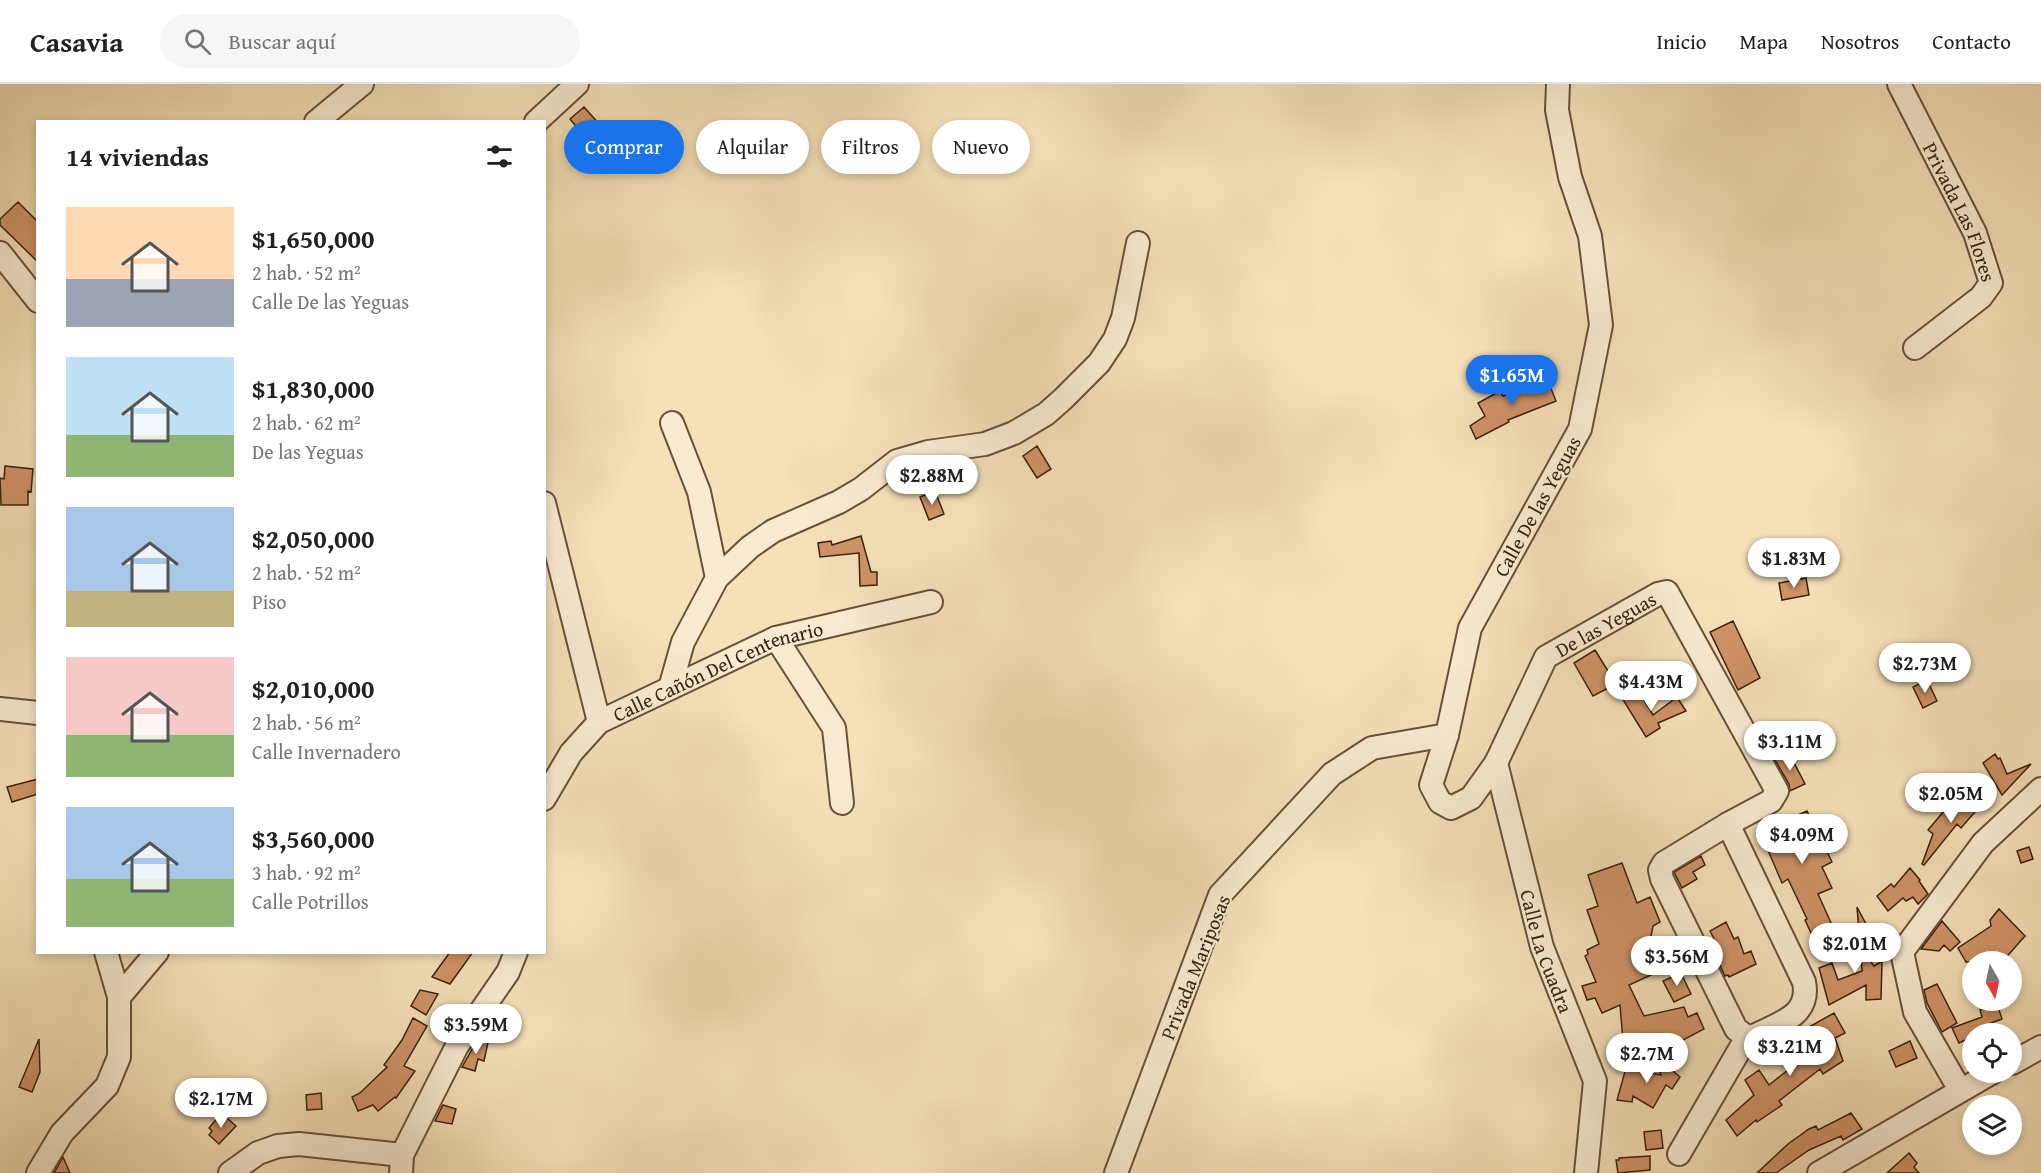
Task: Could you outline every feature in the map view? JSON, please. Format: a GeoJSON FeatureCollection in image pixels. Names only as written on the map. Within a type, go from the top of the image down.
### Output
{"type":"FeatureCollection","features":[{"type":"Feature","properties":{"kind":"street"},"geometry":{"type":"LineString","coordinates":[[318,120],[362,84]]}},
{"type":"Feature","properties":{"kind":"street"},"geometry":{"type":"LineString","coordinates":[[538,120],[577,84]]}},
{"type":"Feature","properties":{"kind":"street","name":"Calle De las Yeguas"},"geometry":{"type":"LineString","coordinates":[[1450,808],[1440,802],[1431,785],[1447,735],[1470,628],[1580,429],[1601,325],[1590,236],[1570,177],[1557,110],[1558,84]]}},
{"type":"Feature","properties":{"kind":"street","name":"Privada Las Flores"},"geometry":{"type":"LineString","coordinates":[[1899,84],[1975,234],[1991,284],[1981,297],[1915,348]]}},
{"type":"Feature","properties":{"kind":"street"},"geometry":{"type":"LineString","coordinates":[[670,688],[682,642],[717,578],[750,547],[773,531],[838,502],[861,489],[897,461],[928,452],[985,444],[1014,432],[1046,414],[1063,399],[1098,363],[1115,339],[1123,318],[1138,243]]}},
{"type":"Feature","properties":{"kind":"street"},"geometry":{"type":"LineString","coordinates":[[0,253],[36,298]]}},
{"type":"Feature","properties":{"kind":"street"},"geometry":{"type":"LineString","coordinates":[[672,423],[699,492],[717,578]]}},
{"type":"Feature","properties":{"kind":"street"},"geometry":{"type":"LineString","coordinates":[[546,511],[599,722]]}},
{"type":"Feature","properties":{"kind":"street","name":"De las Yeguas"},"geometry":{"type":"LineString","coordinates":[[1450,808],[1471,798],[1496,763],[1546,657],[1658,594],[1667,592],[1777,791],[1771,801],[1664,863],[1660,870],[1662,879],[1737,1029],[1747,1037]]}},
{"type":"Feature","properties":{"kind":"street","name":"Calle Cañón Del Centenario"},"geometry":{"type":"LineString","coordinates":[[546,796],[572,753],[599,722],[776,638],[931,602]]}},
{"type":"Feature","properties":{"kind":"street"},"geometry":{"type":"LineString","coordinates":[[776,638],[834,728],[842,803]]}},
{"type":"Feature","properties":{"kind":"street"},"geometry":{"type":"LineString","coordinates":[[0,709],[36,713]]}},
{"type":"Feature","properties":{"kind":"street","name":"Privada Mariposas"},"geometry":{"type":"LineString","coordinates":[[1116,1173],[1220,895],[1332,774],[1372,748],[1447,735]]}},
{"type":"Feature","properties":{"kind":"street","name":"Calle La Cuadra"},"geometry":{"type":"LineString","coordinates":[[1496,763],[1542,947],[1595,1081],[1586,1173]]}},
{"type":"Feature","properties":{"kind":"street"},"geometry":{"type":"LineString","coordinates":[[1960,1090],[1915,1012],[1902,952],[1983,843],[2041,789]]}},
{"type":"Feature","properties":{"kind":"street"},"geometry":{"type":"LineString","coordinates":[[1679,1154],[1747,1037],[1754,1036],[1794,1015],[1802,1008],[1805,999],[1804,982],[1728,824]]}},
{"type":"Feature","properties":{"kind":"street"},"geometry":{"type":"LineString","coordinates":[[38,1173],[62,1133],[107,1086],[119,1057],[118,997],[107,954]]}},
{"type":"Feature","properties":{"kind":"street"},"geometry":{"type":"LineString","coordinates":[[118,997],[155,954]]}},
{"type":"Feature","properties":{"kind":"street"},"geometry":{"type":"LineString","coordinates":[[230,1173],[258,1153],[278,1146],[299,1144],[401,1164],[457,1046],[508,972],[515,954]]}},
{"type":"Feature","properties":{"kind":"street"},"geometry":{"type":"LineString","coordinates":[[2022,1057],[2041,1047]]}},
{"type":"Feature","properties":{"kind":"street"},"geometry":{"type":"LineString","coordinates":[[1819,1173],[1973,1083]]}},
{"type":"Feature","properties":{"kind":"building"},"geometry":{"type":"Polygon","coordinates":[[[584,107],[596,120],[571,120],[584,107]]]}},
{"type":"Feature","properties":{"kind":"building"},"geometry":{"type":"Polygon","coordinates":[[[18,202],[36,220],[36,260],[0,225],[0,219],[18,202]]]}},
{"type":"Feature","properties":{"kind":"building"},"geometry":{"type":"Polygon","coordinates":[[[1546,376],[1556,401],[1508,420],[1509,422],[1476,439],[1470,426],[1485,416],[1478,403],[1500,391],[1503,396],[1534,385],[1533,382],[1546,376]]]}},
{"type":"Feature","properties":{"kind":"building"},"geometry":{"type":"Polygon","coordinates":[[[1037,446],[1051,469],[1037,478],[1023,456],[1037,446]]]}},
{"type":"Feature","properties":{"kind":"building"},"geometry":{"type":"Polygon","coordinates":[[[5,466],[33,469],[31,492],[28,491],[28,505],[1,505],[0,478],[4,479],[5,466]]]}},
{"type":"Feature","properties":{"kind":"building"},"geometry":{"type":"Polygon","coordinates":[[[935,491],[944,514],[929,520],[920,497],[935,491]]]}},
{"type":"Feature","properties":{"kind":"building"},"geometry":{"type":"Polygon","coordinates":[[[861,536],[871,572],[877,572],[877,585],[860,586],[859,553],[820,557],[818,543],[831,541],[832,545],[861,536]]]}},
{"type":"Feature","properties":{"kind":"building"},"geometry":{"type":"Polygon","coordinates":[[[1806,578],[1809,595],[1782,600],[1779,583],[1806,578]]]}},
{"type":"Feature","properties":{"kind":"building"},"geometry":{"type":"Polygon","coordinates":[[[1733,621],[1760,678],[1738,690],[1710,632],[1733,621]]]}},
{"type":"Feature","properties":{"kind":"building"},"geometry":{"type":"Polygon","coordinates":[[[1595,650],[1616,684],[1593,696],[1574,663],[1595,650]]]}},
{"type":"Feature","properties":{"kind":"building"},"geometry":{"type":"Polygon","coordinates":[[[1927,680],[1937,701],[1923,708],[1913,687],[1927,680]]]}},
{"type":"Feature","properties":{"kind":"building"},"geometry":{"type":"Polygon","coordinates":[[[1637,688],[1653,715],[1677,697],[1686,711],[1658,723],[1660,728],[1646,737],[1622,698],[1637,688]]]}},
{"type":"Feature","properties":{"kind":"building"},"geometry":{"type":"Polygon","coordinates":[[[1789,753],[1805,784],[1790,791],[1789,784],[1775,760],[1789,753]]]}},
{"type":"Feature","properties":{"kind":"building"},"geometry":{"type":"Polygon","coordinates":[[[1995,754],[1998,759],[2000,758],[2007,774],[2031,764],[2002,795],[1983,763],[1995,754]]]}},
{"type":"Feature","properties":{"kind":"building"},"geometry":{"type":"Polygon","coordinates":[[[36,780],[36,795],[12,802],[7,787],[36,780]]]}},
{"type":"Feature","properties":{"kind":"building"},"geometry":{"type":"Polygon","coordinates":[[[1973,792],[1982,804],[1961,828],[1957,824],[1924,865],[1922,864],[1933,834],[1928,830],[1944,811],[1952,817],[1973,792]]]}},
{"type":"Feature","properties":{"kind":"building"},"geometry":{"type":"Polygon","coordinates":[[[1807,811],[1832,862],[1822,867],[1832,888],[1818,894],[1832,925],[1811,933],[1805,920],[1807,919],[1788,879],[1782,883],[1764,841],[1773,837],[1770,830],[1773,826],[1807,811]]]}},
{"type":"Feature","properties":{"kind":"building"},"geometry":{"type":"Polygon","coordinates":[[[2029,847],[2033,859],[2021,863],[2017,851],[2029,847]]]}},
{"type":"Feature","properties":{"kind":"building"},"geometry":{"type":"Polygon","coordinates":[[[1701,856],[1705,865],[1693,872],[1697,879],[1682,888],[1674,872],[1701,856]]]}},
{"type":"Feature","properties":{"kind":"building"},"geometry":{"type":"Polygon","coordinates":[[[1622,863],[1637,903],[1650,897],[1660,922],[1653,926],[1650,942],[1652,947],[1643,951],[1653,974],[1629,985],[1644,1016],[1684,1007],[1688,1017],[1697,1013],[1704,1029],[1655,1055],[1651,1043],[1640,1045],[1640,1040],[1623,1042],[1620,1005],[1602,1013],[1595,998],[1587,1000],[1582,986],[1596,982],[1585,956],[1588,954],[1587,950],[1599,944],[1587,910],[1598,906],[1588,875],[1622,863]]]}},
{"type":"Feature","properties":{"kind":"building"},"geometry":{"type":"Polygon","coordinates":[[[1910,868],[1928,894],[1918,904],[1913,897],[1906,901],[1903,898],[1888,911],[1877,896],[1891,884],[1894,887],[1910,868]]]}},
{"type":"Feature","properties":{"kind":"building"},"geometry":{"type":"Polygon","coordinates":[[[1857,907],[1874,939],[1861,949],[1874,966],[1882,961],[1881,999],[1866,1000],[1866,985],[1829,1005],[1819,968],[1832,963],[1838,980],[1862,971],[1857,907]]]}},
{"type":"Feature","properties":{"kind":"building"},"geometry":{"type":"Polygon","coordinates":[[[1999,909],[2025,936],[2012,951],[1962,951],[1962,955],[1958,948],[1991,926],[1990,920],[1999,909]]]}},
{"type":"Feature","properties":{"kind":"building"},"geometry":{"type":"Polygon","coordinates":[[[1942,921],[1960,942],[1950,951],[1944,945],[1939,951],[1921,949],[1942,921]]]}},
{"type":"Feature","properties":{"kind":"building"},"geometry":{"type":"Polygon","coordinates":[[[1726,922],[1734,939],[1738,937],[1744,954],[1751,951],[1756,964],[1729,977],[1725,976],[1717,959],[1713,948],[1718,946],[1710,931],[1726,922]]]}},
{"type":"Feature","properties":{"kind":"building"},"geometry":{"type":"Polygon","coordinates":[[[449,954],[472,954],[450,984],[432,977],[449,954]]]}},
{"type":"Feature","properties":{"kind":"building"},"geometry":{"type":"Polygon","coordinates":[[[1681,973],[1691,994],[1674,1002],[1663,981],[1681,973]]]}},
{"type":"Feature","properties":{"kind":"building"},"geometry":{"type":"Polygon","coordinates":[[[1937,984],[1957,1023],[1942,1032],[1927,1003],[1924,990],[1937,984]]]}},
{"type":"Feature","properties":{"kind":"building"},"geometry":{"type":"Polygon","coordinates":[[[420,990],[438,994],[426,1015],[411,1006],[420,990]]]}},
{"type":"Feature","properties":{"kind":"building"},"geometry":{"type":"Polygon","coordinates":[[[1980,1011],[1999,1011],[2002,1019],[1991,1023],[1966,1023],[1982,1017],[1980,1011]]]}},
{"type":"Feature","properties":{"kind":"building"},"geometry":{"type":"Polygon","coordinates":[[[1834,1013],[1845,1033],[1835,1038],[1843,1061],[1823,1074],[1820,1069],[1779,1101],[1782,1105],[1757,1122],[1756,1120],[1737,1136],[1726,1120],[1754,1095],[1745,1080],[1759,1070],[1769,1085],[1821,1044],[1809,1027],[1834,1013]]]}},
{"type":"Feature","properties":{"kind":"building"},"geometry":{"type":"Polygon","coordinates":[[[413,1018],[427,1026],[404,1066],[415,1071],[396,1098],[378,1111],[373,1105],[358,1111],[352,1097],[360,1093],[387,1067],[384,1065],[402,1040],[413,1018]]]}},
{"type":"Feature","properties":{"kind":"building"},"geometry":{"type":"Polygon","coordinates":[[[1962,1024],[1962,1042],[1959,1043],[1952,1028],[1962,1024]]]}},
{"type":"Feature","properties":{"kind":"building"},"geometry":{"type":"Polygon","coordinates":[[[39,1039],[40,1072],[32,1092],[19,1087],[39,1039]]]}},
{"type":"Feature","properties":{"kind":"building"},"geometry":{"type":"Polygon","coordinates":[[[478,1039],[488,1042],[484,1061],[478,1059],[475,1071],[462,1067],[478,1039]]]}},
{"type":"Feature","properties":{"kind":"building"},"geometry":{"type":"Polygon","coordinates":[[[1910,1041],[1917,1058],[1896,1067],[1889,1051],[1910,1041]]]}},
{"type":"Feature","properties":{"kind":"building"},"geometry":{"type":"Polygon","coordinates":[[[1655,1056],[1680,1077],[1672,1089],[1666,1085],[1653,1108],[1633,1096],[1632,1102],[1617,1100],[1626,1068],[1661,1075],[1655,1056]]]}},
{"type":"Feature","properties":{"kind":"building"},"geometry":{"type":"Polygon","coordinates":[[[321,1093],[322,1109],[307,1110],[306,1095],[321,1093]]]}},
{"type":"Feature","properties":{"kind":"building"},"geometry":{"type":"Polygon","coordinates":[[[443,1105],[456,1109],[452,1124],[435,1121],[443,1105]]]}},
{"type":"Feature","properties":{"kind":"building"},"geometry":{"type":"Polygon","coordinates":[[[1851,1113],[1862,1129],[1843,1140],[1841,1136],[1809,1150],[1776,1173],[1757,1173],[1788,1144],[1809,1129],[1816,1126],[1818,1130],[1851,1113]]]}},
{"type":"Feature","properties":{"kind":"building"},"geometry":{"type":"Polygon","coordinates":[[[220,1115],[236,1126],[219,1144],[209,1135],[212,1131],[209,1128],[220,1115]]]}},
{"type":"Feature","properties":{"kind":"building"},"geometry":{"type":"Polygon","coordinates":[[[1661,1130],[1663,1148],[1646,1150],[1644,1132],[1661,1130]]]}},
{"type":"Feature","properties":{"kind":"building"},"geometry":{"type":"Polygon","coordinates":[[[1909,1153],[1917,1163],[1914,1167],[1919,1173],[1887,1173],[1909,1153]]]}},
{"type":"Feature","properties":{"kind":"building"},"geometry":{"type":"Polygon","coordinates":[[[1650,1156],[1650,1170],[1618,1173],[1616,1160],[1619,1158],[1650,1156]]]}},
{"type":"Feature","properties":{"kind":"building"},"geometry":{"type":"Polygon","coordinates":[[[63,1157],[70,1173],[54,1173],[63,1157]]]}}]}
